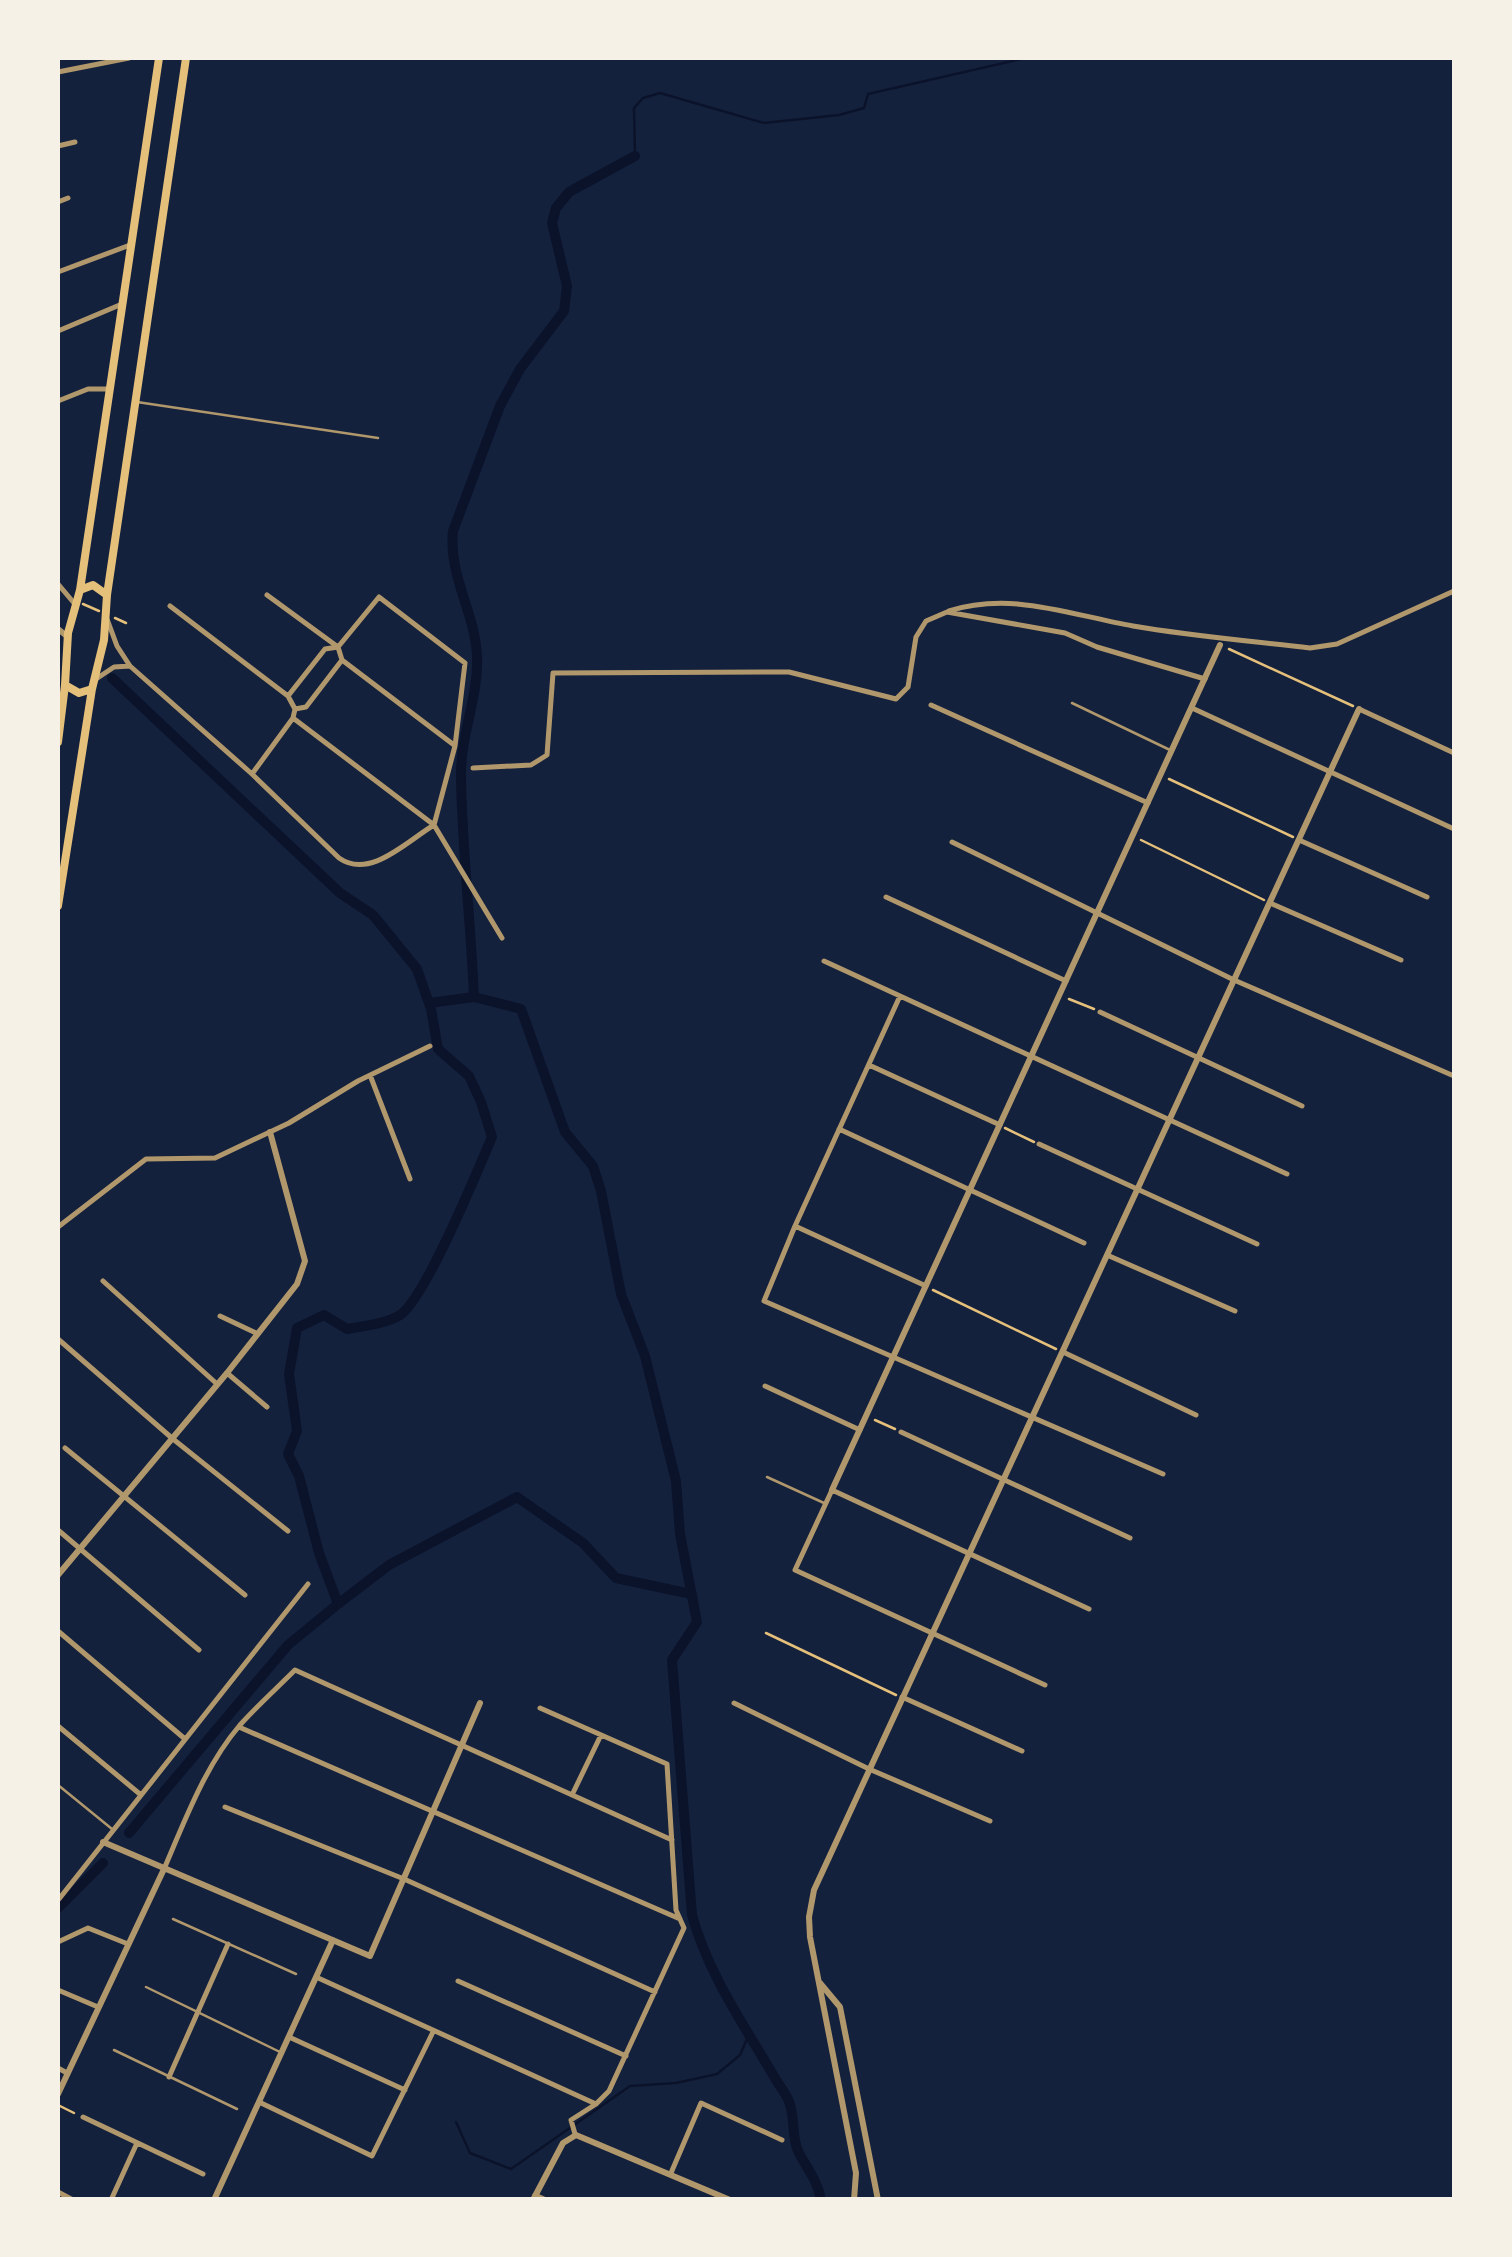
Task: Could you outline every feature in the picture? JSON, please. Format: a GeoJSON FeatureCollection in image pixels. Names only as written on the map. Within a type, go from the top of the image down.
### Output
{"type":"FeatureCollection","features":[{"type":"Feature","properties":{"kind":"highway"},"geometry":{"type":"LineString","coordinates":[[58,742],[68,636],[80,590],[159,58]]}},
{"type":"Feature","properties":{"kind":"highway"},"geometry":{"type":"LineString","coordinates":[[58,906],[106,617],[186,58]]}},
{"type":"Feature","properties":{"kind":"highway"},"geometry":{"type":"LineString","coordinates":[[80,590],[93,585],[108,594]]}},
{"type":"Feature","properties":{"kind":"highway"},"geometry":{"type":"LineString","coordinates":[[61,686],[79,694],[93,685]]}},
{"type":"Feature","properties":{"kind":"street"},"geometry":{"type":"LineString","coordinates":[[58,72],[129,58]]}},
{"type":"Feature","properties":{"kind":"street"},"geometry":{"type":"LineString","coordinates":[[58,146],[75,142]]}},
{"type":"Feature","properties":{"kind":"street"},"geometry":{"type":"LineString","coordinates":[[58,202],[68,198]]}},
{"type":"Feature","properties":{"kind":"street"},"geometry":{"type":"LineString","coordinates":[[58,272],[131,244]]}},
{"type":"Feature","properties":{"kind":"street"},"geometry":{"type":"LineString","coordinates":[[58,331],[122,304]]}},
{"type":"Feature","properties":{"kind":"street"},"geometry":{"type":"LineString","coordinates":[[58,401],[88,389],[108,389]]}},
{"type":"Feature","properties":{"kind":"street"},"geometry":{"type":"LineString","coordinates":[[58,584],[76,603]]}},
{"type":"Feature","properties":{"kind":"street"},"geometry":{"type":"LineString","coordinates":[[474,768],[531,765],[547,755],[553,673],[789,672],[896,699],[908,687],[916,638],[926,621],[977,602],[1011,602],[1135,627],[1310,648],[1337,644],[1454,591]]}},
{"type":"Feature","properties":{"kind":"street"},"geometry":{"type":"LineString","coordinates":[[267,596],[338,647],[342,660],[455,746]]}},
{"type":"Feature","properties":{"kind":"street"},"geometry":{"type":"LineString","coordinates":[[106,617],[116,646],[130,666],[346,864],[372,864],[434,825],[455,746],[465,662],[379,597],[338,647],[325,649],[288,696]]}},
{"type":"Feature","properties":{"kind":"street"},"geometry":{"type":"LineString","coordinates":[[170,606],[288,696],[295,709],[293,718],[252,774]]}},
{"type":"Feature","properties":{"kind":"street"},"geometry":{"type":"LineString","coordinates":[[947,612],[1065,633],[1097,647],[1205,679]]}},
{"type":"Feature","properties":{"kind":"street"},"geometry":{"type":"LineString","coordinates":[[58,629],[68,636],[58,641]]}},
{"type":"Feature","properties":{"kind":"street"},"geometry":{"type":"LineString","coordinates":[[1045,1685],[795,1570],[1220,646]]}},
{"type":"Feature","properties":{"kind":"street"},"geometry":{"type":"LineString","coordinates":[[295,709],[306,707],[342,660]]}},
{"type":"Feature","properties":{"kind":"street"},"geometry":{"type":"LineString","coordinates":[[93,685],[114,668],[130,666]]}},
{"type":"Feature","properties":{"kind":"street"},"geometry":{"type":"LineString","coordinates":[[931,704],[1148,803]]}},
{"type":"Feature","properties":{"kind":"street"},"geometry":{"type":"LineString","coordinates":[[1192,708],[1454,829]]}},
{"type":"Feature","properties":{"kind":"street"},"geometry":{"type":"LineString","coordinates":[[854,2200],[856,2172],[810,1937],[810,1904],[820,1875],[1359,709],[1454,753]]}},
{"type":"Feature","properties":{"kind":"street"},"geometry":{"type":"LineString","coordinates":[[293,718],[434,825],[502,938]]}},
{"type":"Feature","properties":{"kind":"street"},"geometry":{"type":"LineString","coordinates":[[1299,840],[1426,897]]}},
{"type":"Feature","properties":{"kind":"street"},"geometry":{"type":"LineString","coordinates":[[952,842],[1234,980],[1454,1076]]}},
{"type":"Feature","properties":{"kind":"street"},"geometry":{"type":"LineString","coordinates":[[886,897],[1066,981]]}},
{"type":"Feature","properties":{"kind":"street"},"geometry":{"type":"LineString","coordinates":[[1270,903],[1402,960]]}},
{"type":"Feature","properties":{"kind":"street"},"geometry":{"type":"LineString","coordinates":[[824,961],[1287,1174]]}},
{"type":"Feature","properties":{"kind":"street"},"geometry":{"type":"LineString","coordinates":[[900,996],[764,1300],[1163,1474]]}},
{"type":"Feature","properties":{"kind":"street"},"geometry":{"type":"LineString","coordinates":[[1100,1012],[1302,1106]]}},
{"type":"Feature","properties":{"kind":"street"},"geometry":{"type":"LineString","coordinates":[[58,1227],[146,1159],[215,1158],[430,1046]]}},
{"type":"Feature","properties":{"kind":"street"},"geometry":{"type":"LineString","coordinates":[[868,1065],[1000,1126]]}},
{"type":"Feature","properties":{"kind":"street"},"geometry":{"type":"LineString","coordinates":[[370,1075],[410,1179]]}},
{"type":"Feature","properties":{"kind":"street"},"geometry":{"type":"LineString","coordinates":[[839,1129],[1084,1243]]}},
{"type":"Feature","properties":{"kind":"street"},"geometry":{"type":"LineString","coordinates":[[58,1575],[297,1284],[305,1261],[270,1132]]}},
{"type":"Feature","properties":{"kind":"street"},"geometry":{"type":"LineString","coordinates":[[1040,1144],[1257,1244]]}},
{"type":"Feature","properties":{"kind":"street"},"geometry":{"type":"LineString","coordinates":[[795,1226],[926,1286]]}},
{"type":"Feature","properties":{"kind":"street"},"geometry":{"type":"LineString","coordinates":[[1107,1255],[1235,1311]]}},
{"type":"Feature","properties":{"kind":"street"},"geometry":{"type":"LineString","coordinates":[[103,1281],[217,1384]]}},
{"type":"Feature","properties":{"kind":"street"},"geometry":{"type":"LineString","coordinates":[[220,1316],[258,1334]]}},
{"type":"Feature","properties":{"kind":"street"},"geometry":{"type":"LineString","coordinates":[[58,1339],[173,1439],[288,1531]]}},
{"type":"Feature","properties":{"kind":"street"},"geometry":{"type":"LineString","coordinates":[[1062,1351],[1196,1415]]}},
{"type":"Feature","properties":{"kind":"street"},"geometry":{"type":"LineString","coordinates":[[227,1373],[267,1407]]}},
{"type":"Feature","properties":{"kind":"street"},"geometry":{"type":"LineString","coordinates":[[765,1386],[860,1430]]}},
{"type":"Feature","properties":{"kind":"street"},"geometry":{"type":"LineString","coordinates":[[901,1432],[1130,1538]]}},
{"type":"Feature","properties":{"kind":"street"},"geometry":{"type":"LineString","coordinates":[[65,1448],[246,1595]]}},
{"type":"Feature","properties":{"kind":"street"},"geometry":{"type":"LineString","coordinates":[[832,1490],[1089,1609]]}},
{"type":"Feature","properties":{"kind":"street"},"geometry":{"type":"LineString","coordinates":[[58,1530],[199,1650]]}},
{"type":"Feature","properties":{"kind":"street"},"geometry":{"type":"LineString","coordinates":[[59,1899],[308,1584]]}},
{"type":"Feature","properties":{"kind":"street"},"geometry":{"type":"LineString","coordinates":[[58,1631],[186,1739]]}},
{"type":"Feature","properties":{"kind":"street"},"geometry":{"type":"LineString","coordinates":[[58,2094],[201,1785],[238,1727],[295,1670],[672,1840]]}},
{"type":"Feature","properties":{"kind":"street"},"geometry":{"type":"LineString","coordinates":[[902,1697],[1022,1751]]}},
{"type":"Feature","properties":{"kind":"street"},"geometry":{"type":"LineString","coordinates":[[104,1842],[370,1956],[480,1703]]}},
{"type":"Feature","properties":{"kind":"street"},"geometry":{"type":"LineString","coordinates":[[734,1703],[869,1769],[990,1821]]}},
{"type":"Feature","properties":{"kind":"street"},"geometry":{"type":"LineString","coordinates":[[540,1708],[667,1764],[676,1910],[684,1928],[610,2091],[571,2120],[576,2135],[730,2200]]}},
{"type":"Feature","properties":{"kind":"street"},"geometry":{"type":"LineString","coordinates":[[58,1726],[141,1795]]}},
{"type":"Feature","properties":{"kind":"street"},"geometry":{"type":"LineString","coordinates":[[238,1727],[680,1919]]}},
{"type":"Feature","properties":{"kind":"street"},"geometry":{"type":"LineString","coordinates":[[572,1795],[601,1735]]}},
{"type":"Feature","properties":{"kind":"street"},"geometry":{"type":"LineString","coordinates":[[225,1806],[404,1878],[656,1992]]}},
{"type":"Feature","properties":{"kind":"street"},"geometry":{"type":"LineString","coordinates":[[58,1942],[88,1928],[128,1944]]}},
{"type":"Feature","properties":{"kind":"street"},"geometry":{"type":"LineString","coordinates":[[214,2200],[333,1940]]}},
{"type":"Feature","properties":{"kind":"street"},"geometry":{"type":"LineString","coordinates":[[170,2077],[228,1944]]}},
{"type":"Feature","properties":{"kind":"street"},"geometry":{"type":"LineString","coordinates":[[316,1977],[596,2104]]}},
{"type":"Feature","properties":{"kind":"street"},"geometry":{"type":"LineString","coordinates":[[458,1981],[626,2056]]}},
{"type":"Feature","properties":{"kind":"street"},"geometry":{"type":"LineString","coordinates":[[819,1982],[840,2007],[878,2200]]}},
{"type":"Feature","properties":{"kind":"street"},"geometry":{"type":"LineString","coordinates":[[58,1990],[98,2007]]}},
{"type":"Feature","properties":{"kind":"street"},"geometry":{"type":"LineString","coordinates":[[259,2102],[372,2156],[433,2032]]}},
{"type":"Feature","properties":{"kind":"street"},"geometry":{"type":"LineString","coordinates":[[288,2037],[405,2090]]}},
{"type":"Feature","properties":{"kind":"street"},"geometry":{"type":"LineString","coordinates":[[58,2068],[68,2073]]}},
{"type":"Feature","properties":{"kind":"street"},"geometry":{"type":"LineString","coordinates":[[671,2173],[701,2102],[782,2140]]}},
{"type":"Feature","properties":{"kind":"street"},"geometry":{"type":"LineString","coordinates":[[83,2116],[203,2174]]}},
{"type":"Feature","properties":{"kind":"street"},"geometry":{"type":"LineString","coordinates":[[546,2200],[534,2197],[563,2142],[576,2135]]}},
{"type":"Feature","properties":{"kind":"street"},"geometry":{"type":"LineString","coordinates":[[111,2200],[137,2143]]}},
{"type":"Feature","properties":{"kind":"street"},"geometry":{"type":"LineString","coordinates":[[58,2192],[73,2200]]}},
{"type":"Feature","properties":{"kind":"lane"},"geometry":{"type":"LineString","coordinates":[[135,402],[378,438]]}},
{"type":"Feature","properties":{"kind":"lane"},"geometry":{"type":"LineString","coordinates":[[1072,703],[1172,751]]}},
{"type":"Feature","properties":{"kind":"lane"},"geometry":{"type":"LineString","coordinates":[[767,1477],[826,1504]]}},
{"type":"Feature","properties":{"kind":"lane"},"geometry":{"type":"LineString","coordinates":[[58,1785],[114,1830]]}},
{"type":"Feature","properties":{"kind":"lane"},"geometry":{"type":"LineString","coordinates":[[174,1920],[296,1974]]}},
{"type":"Feature","properties":{"kind":"lane"},"geometry":{"type":"LineString","coordinates":[[146,1987],[281,2053]]}},
{"type":"Feature","properties":{"kind":"lane"},"geometry":{"type":"LineString","coordinates":[[114,2050],[237,2109]]}},
{"type":"Feature","properties":{"kind":"path"},"geometry":{"type":"LineString","coordinates":[[76,603],[126,623]]}},
{"type":"Feature","properties":{"kind":"path"},"geometry":{"type":"LineString","coordinates":[[1220,646],[1359,709]]}},
{"type":"Feature","properties":{"kind":"path"},"geometry":{"type":"LineString","coordinates":[[1161,775],[1299,840]]}},
{"type":"Feature","properties":{"kind":"path"},"geometry":{"type":"LineString","coordinates":[[1132,836],[1270,903]]}},
{"type":"Feature","properties":{"kind":"path"},"geometry":{"type":"LineString","coordinates":[[1060,995],[1100,1012]]}},
{"type":"Feature","properties":{"kind":"path"},"geometry":{"type":"LineString","coordinates":[[1000,1126],[1040,1144]]}},
{"type":"Feature","properties":{"kind":"path"},"geometry":{"type":"LineString","coordinates":[[926,1286],[1062,1351]]}},
{"type":"Feature","properties":{"kind":"path"},"geometry":{"type":"LineString","coordinates":[[866,1416],[901,1432]]}},
{"type":"Feature","properties":{"kind":"path"},"geometry":{"type":"LineString","coordinates":[[766,1633],[902,1697]]}},
{"type":"Feature","properties":{"kind":"path"},"geometry":{"type":"LineString","coordinates":[[58,2105],[83,2116]]}},
{"type":"Feature","properties":{"kind":"waterway"},"geometry":{"type":"LineString","coordinates":[[635,156],[634,108],[643,98],[660,93],[764,123],[839,115],[864,108],[868,94],[1026,58]]}},
{"type":"Feature","properties":{"kind":"waterway"},"geometry":{"type":"LineString","coordinates":[[635,156],[569,192],[556,208],[552,223],[567,286],[564,311],[520,369],[500,406],[453,531],[454,563],[477,656],[461,777],[474,997],[521,1009],[565,1132],[593,1166],[601,1191],[621,1294],[645,1356],[676,1481],[680,1534],[697,1622],[672,1660],[692,1915],[716,1977],[788,2099],[796,2145],[821,2200]]}},
{"type":"Feature","properties":{"kind":"waterway"},"geometry":{"type":"LineString","coordinates":[[112,678],[340,893],[373,915],[417,969],[431,1009],[438,1049],[469,1076],[492,1137],[436,1260],[411,1304],[400,1315],[347,1329],[324,1315],[297,1328],[289,1374],[297,1431],[288,1454],[299,1476],[319,1553],[338,1604],[288,1645],[129,1833]]}},
{"type":"Feature","properties":{"kind":"waterway"},"geometry":{"type":"LineString","coordinates":[[429,1003],[474,997]]}},
{"type":"Feature","properties":{"kind":"waterway"},"geometry":{"type":"LineString","coordinates":[[338,1604],[389,1565],[517,1497],[583,1543],[616,1578],[691,1594]]}},
{"type":"Feature","properties":{"kind":"waterway"},"geometry":{"type":"LineString","coordinates":[[58,1908],[103,1863]]}},
{"type":"Feature","properties":{"kind":"waterway"},"geometry":{"type":"LineString","coordinates":[[456,2122],[470,2153],[511,2169],[630,2086],[676,2083],[717,2074],[740,2055],[749,2034]]}}]}
